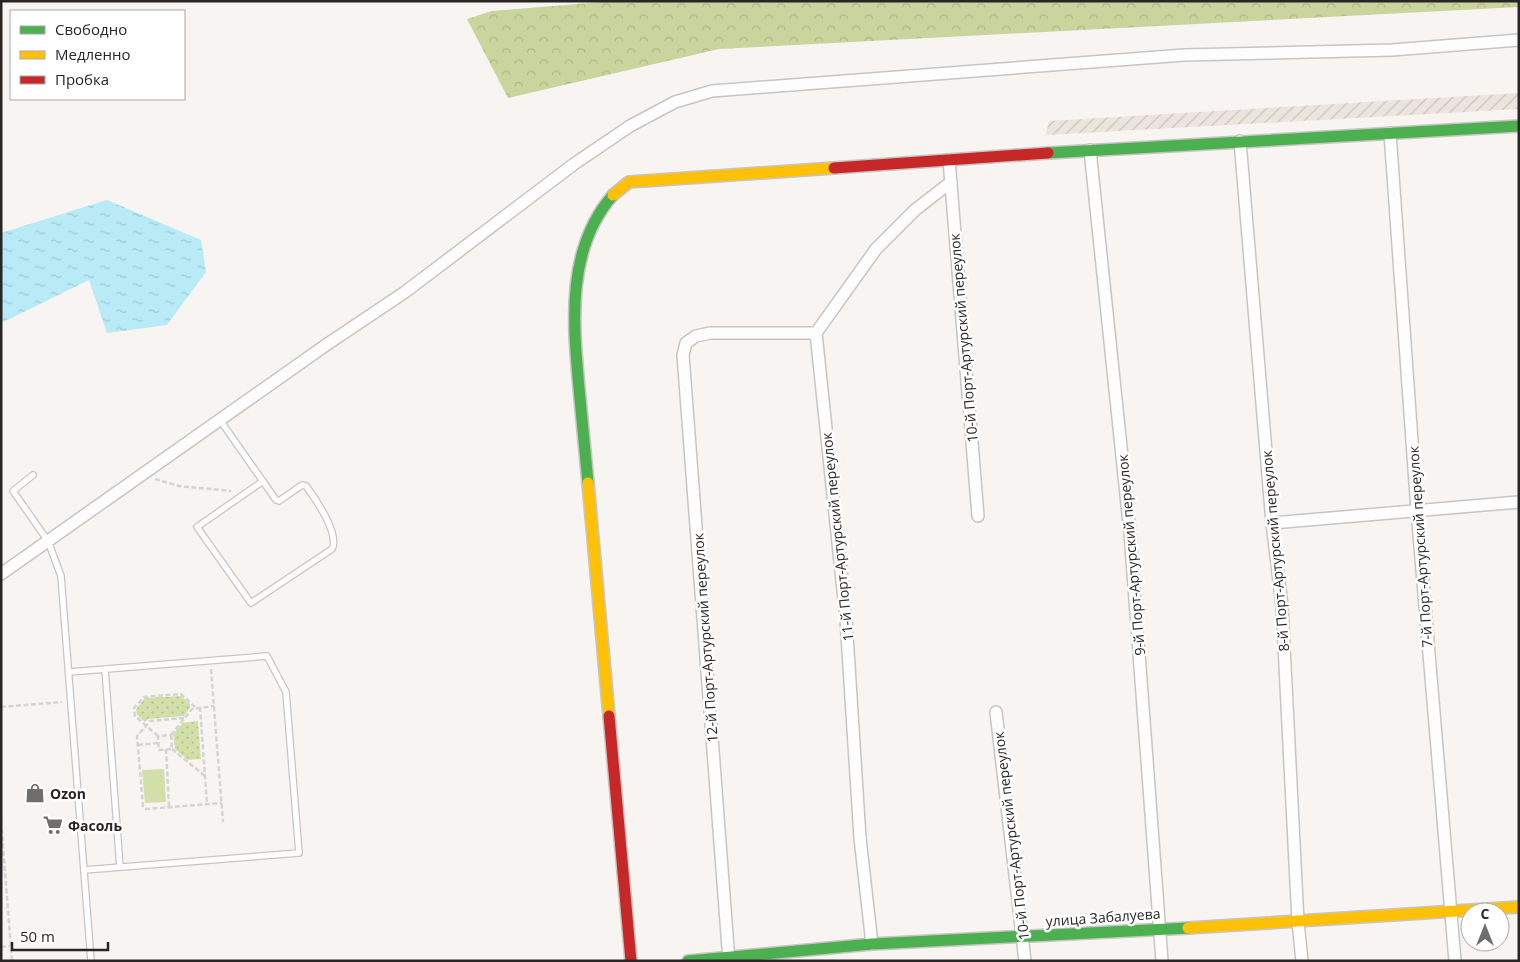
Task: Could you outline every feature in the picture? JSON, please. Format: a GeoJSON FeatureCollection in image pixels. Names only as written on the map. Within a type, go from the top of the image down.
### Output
{"type":"FeatureCollection","features":[{"type":"Feature","properties":{"kind":"street"},"geometry":{"type":"LineString","coordinates":[[1,574],[326,345],[405,292],[574,164],[656,111],[692,96],[712,92],[1184,55],[1392,50],[1519,40]]}},
{"type":"Feature","properties":{"kind":"street"},"geometry":{"type":"LineString","coordinates":[[631,961],[573,323],[578,270],[585,239],[598,212],[611,194],[629,182],[1090,150],[1519,126]]}},
{"type":"Feature","properties":{"kind":"street","name":"7-й Порт-Артурский переулок"},"geometry":{"type":"LineString","coordinates":[[1390,133],[1417,511],[1455,961]]}},
{"type":"Feature","properties":{"kind":"street","name":"8-й Порт-Артурский переулок"},"geometry":{"type":"LineString","coordinates":[[1240,142],[1272,523],[1282,606],[1298,922],[1302,961]]}},
{"type":"Feature","properties":{"kind":"street","name":"9-й Порт-Артурский переулок"},"geometry":{"type":"LineString","coordinates":[[1090,150],[1130,533],[1162,961]]}},
{"type":"Feature","properties":{"kind":"street","name":"10-й Порт-Артурский переулок"},"geometry":{"type":"LineString","coordinates":[[949,160],[978,516]]}},
{"type":"Feature","properties":{"kind":"street"},"geometry":{"type":"LineString","coordinates":[[816,333],[876,249],[916,210],[951,182]]}},
{"type":"Feature","properties":{"kind":"street","name":"12-й Порт-Артурский переулок"},"geometry":{"type":"LineString","coordinates":[[729,959],[683,355],[686,343],[696,336],[710,332],[816,333]]}},
{"type":"Feature","properties":{"kind":"street","name":"11-й Порт-Артурский переулок"},"geometry":{"type":"LineString","coordinates":[[816,333],[846,619],[860,838],[872,944]]}},
{"type":"Feature","properties":{"kind":"street"},"geometry":{"type":"LineString","coordinates":[[1272,523],[1519,502]]}},
{"type":"Feature","properties":{"kind":"street","name":"10-й Порт-Артурский переулок"},"geometry":{"type":"LineString","coordinates":[[996,712],[1025,961]]}},
{"type":"Feature","properties":{"kind":"street","name":"улица Забалуева"},"geometry":{"type":"LineString","coordinates":[[688,961],[729,959],[872,944],[1023,938],[1450,913],[1519,907]]}},
{"type":"Feature","properties":{"kind":"lane"},"geometry":{"type":"LineString","coordinates":[[220,420],[278,501],[302,485],[306,486],[323,511],[334,546],[251,603],[197,527],[263,481]]}},
{"type":"Feature","properties":{"kind":"lane"},"geometry":{"type":"LineString","coordinates":[[32,475],[13,491],[48,541],[61,576],[91,961]]}},
{"type":"Feature","properties":{"kind":"lane"},"geometry":{"type":"LineString","coordinates":[[68,672],[267,656],[286,692],[298,853],[84,870]]}},
{"type":"Feature","properties":{"kind":"lane"},"geometry":{"type":"LineString","coordinates":[[105,669],[120,867]]}},
{"type":"Feature","properties":{"kind":"path"},"geometry":{"type":"LineString","coordinates":[[151,478],[179,486],[246,493]]}},
{"type":"Feature","properties":{"kind":"path"},"geometry":{"type":"LineString","coordinates":[[211,661],[223,822]]}},
{"type":"Feature","properties":{"kind":"path"},"geometry":{"type":"LineString","coordinates":[[205,776],[172,749],[159,750],[158,736],[135,716],[134,708],[144,697],[181,694],[195,707],[214,706]]}},
{"type":"Feature","properties":{"kind":"path"},"geometry":{"type":"LineString","coordinates":[[1,707],[71,702]]}},
{"type":"Feature","properties":{"kind":"path"},"geometry":{"type":"LineString","coordinates":[[172,749],[171,735],[195,707]]}},
{"type":"Feature","properties":{"kind":"path"},"geometry":{"type":"LineString","coordinates":[[200,707],[207,804]]}},
{"type":"Feature","properties":{"kind":"path"},"geometry":{"type":"LineString","coordinates":[[184,718],[150,721],[137,736],[143,806],[146,809],[222,803]]}},
{"type":"Feature","properties":{"kind":"path"},"geometry":{"type":"LineString","coordinates":[[158,736],[171,735]]}},
{"type":"Feature","properties":{"kind":"path"},"geometry":{"type":"LineString","coordinates":[[138,745],[159,743]]}},
{"type":"Feature","properties":{"kind":"path"},"geometry":{"type":"LineString","coordinates":[[166,749],[169,807]]}},
{"type":"Feature","properties":{"kind":"path"},"geometry":{"type":"LineString","coordinates":[[1,821],[12,961]]}},
{"type":"Feature","properties":{"kind":"path"},"geometry":{"type":"LineString","coordinates":[[1,893],[7,893]]}},
{"type":"Feature","properties":{"kind":"path"},"geometry":{"type":"LineString","coordinates":[[1,947],[11,946]]}},
{"type":"Feature","properties":{"kind":"shaded area"},"geometry":{"type":"Polygon","coordinates":[[[1519,93],[1519,109],[1046,135],[1049,121],[1519,93]]]}},
{"type":"Feature","properties":{"kind":"green space"},"geometry":{"type":"Polygon","coordinates":[[[613,1],[1519,1],[1519,7],[719,49],[508,98],[467,19],[492,11],[613,1]]]}},
{"type":"Feature","properties":{"kind":"green space"},"geometry":{"type":"Polygon","coordinates":[[[181,696],[190,704],[190,708],[184,716],[148,719],[145,722],[137,715],[136,709],[145,698],[181,696]]]}},
{"type":"Feature","properties":{"kind":"green space"},"geometry":{"type":"Polygon","coordinates":[[[198,721],[201,759],[188,760],[175,749],[173,734],[183,723],[198,721]]]}},
{"type":"Feature","properties":{"kind":"green space"},"geometry":{"type":"Polygon","coordinates":[[[164,769],[166,802],[145,803],[142,770],[164,769]]]}},
{"type":"Feature","properties":{"kind":"water"},"geometry":{"type":"Polygon","coordinates":[[[107,200],[201,240],[206,272],[167,325],[107,333],[89,280],[1,323],[1,233],[107,200]]]}},
{"type":"Feature","properties":{"kind":"traffic: fast"},"geometry":{"type":"LineString","coordinates":[[1048,153],[1519,126]]}},
{"type":"Feature","properties":{"kind":"traffic: fast"},"geometry":{"type":"LineString","coordinates":[[588,483],[575,338],[576,287],[580,262],[587,239],[598,216],[613,195]]}},
{"type":"Feature","properties":{"kind":"traffic: fast"},"geometry":{"type":"LineString","coordinates":[[688,961],[872,944],[1188,928]]}},
{"type":"Feature","properties":{"kind":"traffic: slow"},"geometry":{"type":"LineString","coordinates":[[613,195],[629,182],[834,168]]}},
{"type":"Feature","properties":{"kind":"traffic: slow"},"geometry":{"type":"LineString","coordinates":[[588,483],[609,716]]}},
{"type":"Feature","properties":{"kind":"traffic: slow"},"geometry":{"type":"LineString","coordinates":[[1188,928],[1519,907]]}},
{"type":"Feature","properties":{"kind":"traffic: jam"},"geometry":{"type":"LineString","coordinates":[[834,168],[1048,153]]}},
{"type":"Feature","properties":{"kind":"traffic: jam"},"geometry":{"type":"LineString","coordinates":[[609,716],[631,961]]}},
{"type":"Feature","properties":{"kind":"place","name":"Ozon"},"geometry":{"type":"Point","coordinates":[35,793]}},
{"type":"Feature","properties":{"kind":"place","name":"Фасоль"},"geometry":{"type":"Point","coordinates":[53,825]}}]}
